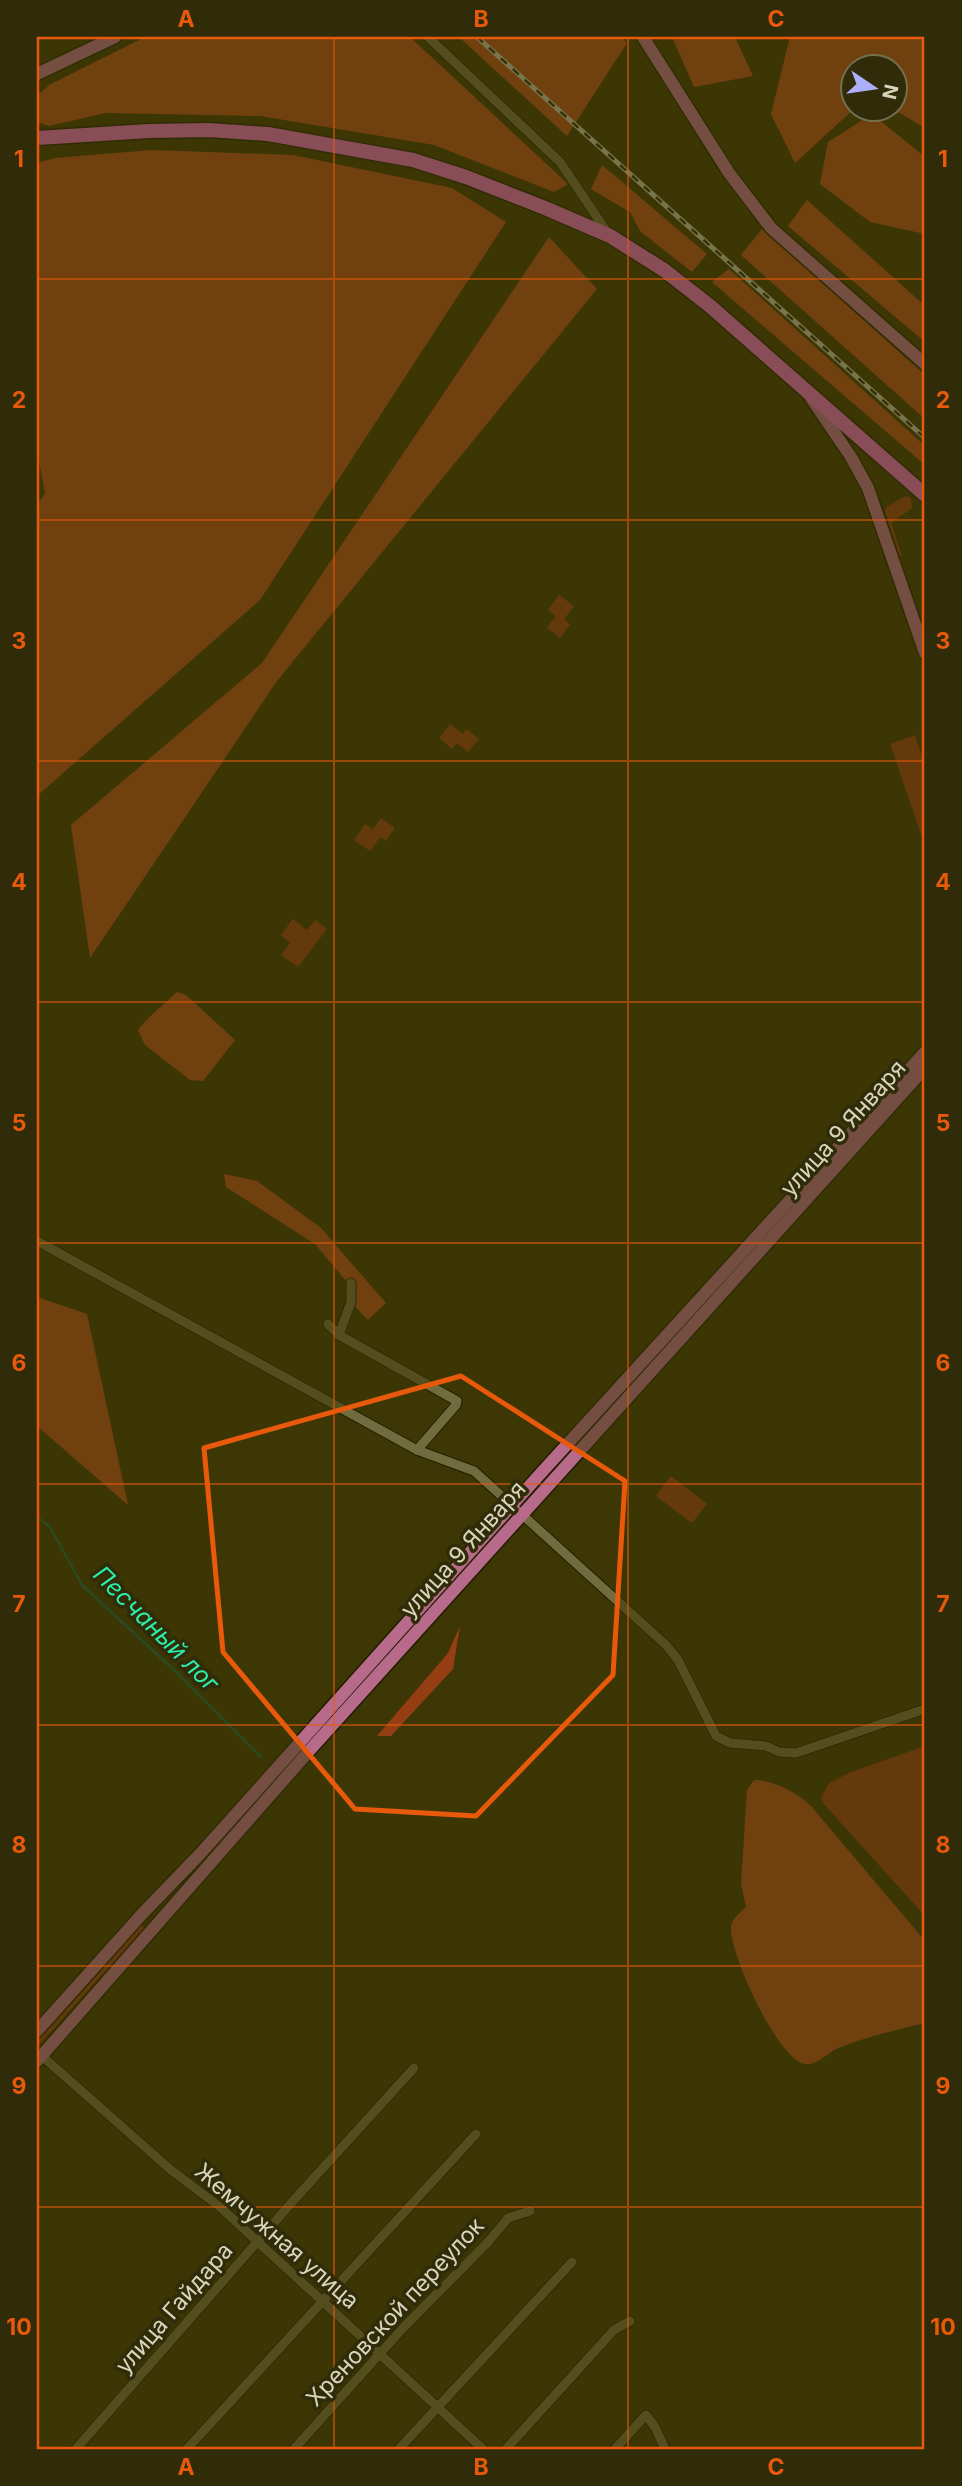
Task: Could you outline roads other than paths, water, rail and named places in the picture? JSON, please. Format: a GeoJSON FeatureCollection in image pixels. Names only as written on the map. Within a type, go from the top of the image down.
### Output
{"type":"FeatureCollection","features":[{"type":"Feature","properties":{"kind":"highway"},"geometry":{"type":"LineString","coordinates":[[37,138],[149,131],[268,134],[413,160],[466,177],[545,208],[610,236],[651,260],[689,288],[925,495]]}},
{"type":"Feature","properties":{"kind":"highway"},"geometry":{"type":"LineString","coordinates":[[37,146],[85,136]]}},
{"type":"Feature","properties":{"kind":"main road"},"geometry":{"type":"LineString","coordinates":[[37,75],[115,37]]}},
{"type":"Feature","properties":{"kind":"main road"},"geometry":{"type":"LineString","coordinates":[[643,37],[729,173],[771,228],[925,364]]}},
{"type":"Feature","properties":{"kind":"main road"},"geometry":{"type":"LineString","coordinates":[[808,392],[821,415],[852,457],[868,488],[925,653]]}},
{"type":"Feature","properties":{"kind":"main road","name":"улица 9 Января"},"geometry":{"type":"LineString","coordinates":[[37,2031],[143,1913],[447,1589],[925,1052]]}},
{"type":"Feature","properties":{"kind":"main road","name":"улица 9 Января"},"geometry":{"type":"LineString","coordinates":[[518,1510],[925,1068]]}},
{"type":"Feature","properties":{"kind":"main road","name":"улица 9 Января"},"geometry":{"type":"LineString","coordinates":[[39,2059],[447,1589]]}},
{"type":"Feature","properties":{"kind":"street"},"geometry":{"type":"LineString","coordinates":[[428,37],[560,162],[610,236]]}},
{"type":"Feature","properties":{"kind":"street"},"geometry":{"type":"LineString","coordinates":[[37,1241],[417,1450],[474,1471],[666,1646],[678,1661],[716,1736],[730,1743],[766,1746],[779,1752],[796,1753],[925,1709]]}},
{"type":"Feature","properties":{"kind":"street"},"geometry":{"type":"LineString","coordinates":[[339,1335],[351,1302],[351,1283]]}},
{"type":"Feature","properties":{"kind":"street"},"geometry":{"type":"LineString","coordinates":[[328,1324],[339,1335],[457,1401],[417,1450]]}},
{"type":"Feature","properties":{"kind":"street","name":"Жемчужная улица"},"geometry":{"type":"LineString","coordinates":[[39,2059],[220,2207],[483,2449]]}},
{"type":"Feature","properties":{"kind":"street","name":"улица Гайдара"},"geometry":{"type":"LineString","coordinates":[[76,2449],[414,2068]]}},
{"type":"Feature","properties":{"kind":"street"},"geometry":{"type":"LineString","coordinates":[[187,2449],[476,2134]]}},
{"type":"Feature","properties":{"kind":"street","name":"Хреновской переулок"},"geometry":{"type":"LineString","coordinates":[[294,2449],[379,2354],[508,2218],[530,2211]]}},
{"type":"Feature","properties":{"kind":"street"},"geometry":{"type":"LineString","coordinates":[[399,2449],[572,2262]]}},
{"type":"Feature","properties":{"kind":"street"},"geometry":{"type":"LineString","coordinates":[[506,2449],[614,2330],[630,2321]]}},
{"type":"Feature","properties":{"kind":"street"},"geometry":{"type":"LineString","coordinates":[[614,2449],[646,2415],[665,2449]]}},
{"type":"Feature","properties":{"kind":"waterway","name":"Песчаный лог"},"geometry":{"type":"LineString","coordinates":[[37,1517],[50,1527],[82,1585],[174,1670],[261,1757]]}},
{"type":"Feature","properties":{"kind":"railway"},"geometry":{"type":"LineString","coordinates":[[477,37],[925,438]]}}]}
